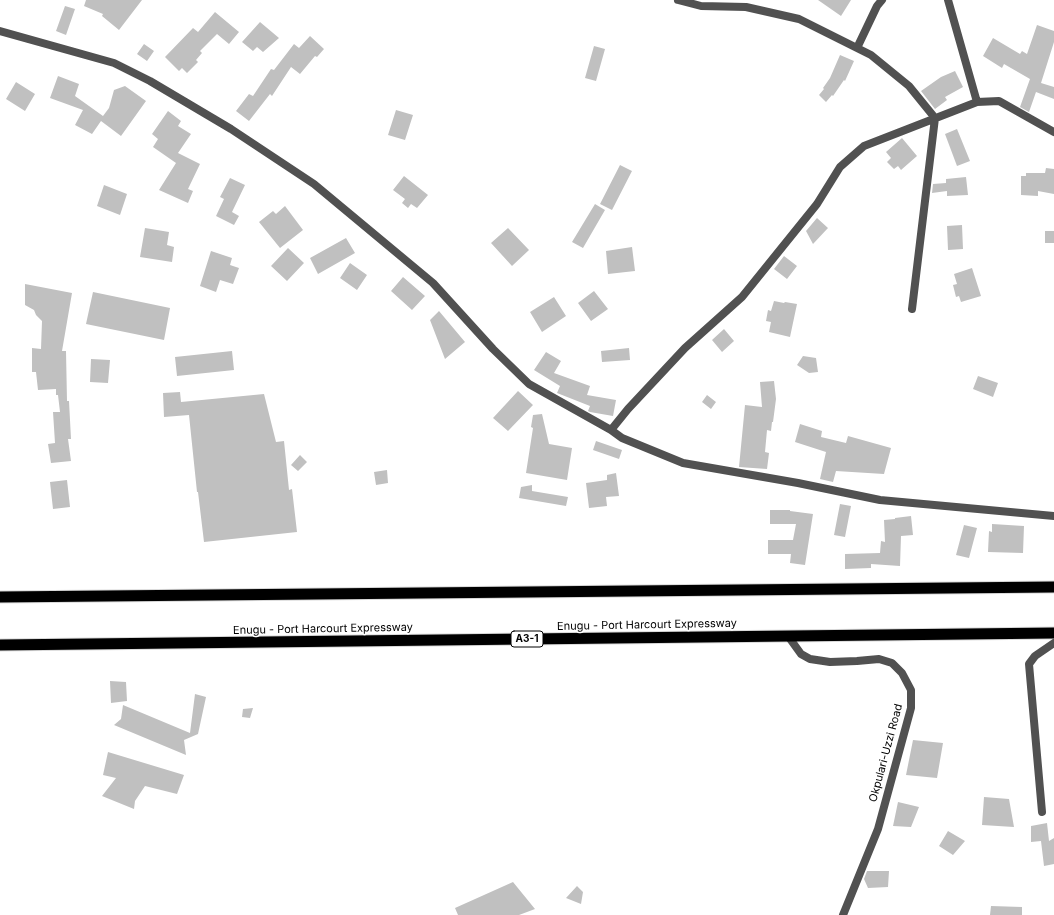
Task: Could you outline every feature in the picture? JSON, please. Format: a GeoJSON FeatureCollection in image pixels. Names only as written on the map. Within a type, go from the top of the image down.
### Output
{"type":"FeatureCollection","features":[{"type":"Feature","properties":{"kind":"highway"},"geometry":{"type":"LineString","coordinates":[[0,597],[1054,587]]}},
{"type":"Feature","properties":{"kind":"highway","name":"Enugu - Port Harcourt Expressway"},"geometry":{"type":"LineString","coordinates":[[0,646],[1054,633]]}},
{"type":"Feature","properties":{"kind":"street"},"geometry":{"type":"LineString","coordinates":[[678,0],[701,6],[746,7],[799,19],[871,55],[909,86],[934,118],[912,309]]}},
{"type":"Feature","properties":{"kind":"street"},"geometry":{"type":"LineString","coordinates":[[857,48],[877,6],[882,0]]}},
{"type":"Feature","properties":{"kind":"street"},"geometry":{"type":"LineString","coordinates":[[948,0],[977,102]]}},
{"type":"Feature","properties":{"kind":"street"},"geometry":{"type":"LineString","coordinates":[[0,31],[114,63],[150,81],[231,130],[314,184],[433,282],[494,349],[529,384],[611,430],[622,438],[683,463],[798,483],[880,500],[1054,516]]}},
{"type":"Feature","properties":{"kind":"street"},"geometry":{"type":"LineString","coordinates":[[611,430],[628,409],[685,348],[742,296],[817,204],[840,167],[864,146],[977,102],[999,101],[1054,132]]}},
{"type":"Feature","properties":{"kind":"street","name":"Okpulari-Uzzi Road"},"geometry":{"type":"LineString","coordinates":[[788,636],[801,654],[810,659],[830,662],[879,659],[892,663],[902,673],[911,690],[911,708],[878,829],[843,915]]}},
{"type":"Feature","properties":{"kind":"street"},"geometry":{"type":"LineString","coordinates":[[1042,812],[1029,664],[1035,656],[1054,643]]}},
{"type":"Feature","properties":{"kind":"building"},"geometry":{"type":"Polygon","coordinates":[[[86,0],[142,0],[119,30],[102,16],[103,14],[84,6],[86,0]]]}},
{"type":"Feature","properties":{"kind":"building"},"geometry":{"type":"Polygon","coordinates":[[[818,0],[851,0],[841,16],[818,0]]]}},
{"type":"Feature","properties":{"kind":"building"},"geometry":{"type":"Polygon","coordinates":[[[65,6],[75,9],[66,35],[56,31],[65,6]]]}},
{"type":"Feature","properties":{"kind":"building"},"geometry":{"type":"Polygon","coordinates":[[[215,12],[239,32],[229,44],[217,34],[200,51],[202,53],[196,60],[198,62],[187,73],[182,68],[179,71],[165,57],[193,28],[198,32],[215,12]]]}},
{"type":"Feature","properties":{"kind":"building"},"geometry":{"type":"Polygon","coordinates":[[[260,22],[279,38],[263,52],[257,47],[253,51],[242,42],[260,22]]]}},
{"type":"Feature","properties":{"kind":"building"},"geometry":{"type":"Polygon","coordinates":[[[1037,25],[1054,31],[1054,42],[1041,83],[1054,87],[1054,99],[1036,92],[1029,112],[1020,107],[1030,79],[1004,64],[1002,68],[983,56],[993,38],[1020,54],[1022,51],[1027,54],[1037,25]]]}},
{"type":"Feature","properties":{"kind":"building"},"geometry":{"type":"Polygon","coordinates":[[[310,36],[324,49],[317,57],[315,56],[300,74],[291,67],[272,96],[270,94],[249,121],[236,111],[249,94],[253,96],[271,69],[274,70],[294,44],[299,48],[310,36]]]}},
{"type":"Feature","properties":{"kind":"building"},"geometry":{"type":"Polygon","coordinates":[[[144,44],[154,51],[147,61],[137,54],[144,44]]]}},
{"type":"Feature","properties":{"kind":"building"},"geometry":{"type":"Polygon","coordinates":[[[594,46],[605,49],[596,81],[585,78],[594,46]]]}},
{"type":"Feature","properties":{"kind":"building"},"geometry":{"type":"Polygon","coordinates":[[[840,55],[854,61],[845,81],[844,80],[833,96],[832,95],[826,102],[819,95],[830,78],[840,55]]]}},
{"type":"Feature","properties":{"kind":"building"},"geometry":{"type":"Polygon","coordinates":[[[955,71],[963,87],[945,97],[947,100],[935,109],[921,91],[941,77],[955,71]]]}},
{"type":"Feature","properties":{"kind":"building"},"geometry":{"type":"Polygon","coordinates":[[[58,76],[79,84],[75,96],[103,116],[109,108],[114,90],[125,86],[146,101],[121,136],[101,121],[92,134],[75,125],[83,110],[50,98],[58,76]]]}},
{"type":"Feature","properties":{"kind":"building"},"geometry":{"type":"Polygon","coordinates":[[[16,82],[35,94],[25,111],[6,99],[16,82]]]}},
{"type":"Feature","properties":{"kind":"building"},"geometry":{"type":"Polygon","coordinates":[[[396,110],[413,115],[405,140],[388,135],[396,110]]]}},
{"type":"Feature","properties":{"kind":"building"},"geometry":{"type":"Polygon","coordinates":[[[168,111],[181,121],[178,126],[191,134],[178,153],[200,164],[188,189],[193,191],[188,203],[159,190],[176,163],[153,147],[158,139],[152,134],[168,111]]]}},
{"type":"Feature","properties":{"kind":"building"},"geometry":{"type":"Polygon","coordinates":[[[957,129],[970,161],[957,166],[945,134],[957,129]]]}},
{"type":"Feature","properties":{"kind":"building"},"geometry":{"type":"Polygon","coordinates":[[[902,138],[917,156],[901,170],[898,166],[894,169],[887,162],[891,158],[886,152],[902,138]]]}},
{"type":"Feature","properties":{"kind":"building"},"geometry":{"type":"Polygon","coordinates":[[[620,165],[632,171],[612,210],[600,204],[620,165]]]}},
{"type":"Feature","properties":{"kind":"building"},"geometry":{"type":"Polygon","coordinates":[[[1046,168],[1054,169],[1054,194],[1038,191],[1038,196],[1021,195],[1021,176],[1026,176],[1026,173],[1045,173],[1046,168]]]}},
{"type":"Feature","properties":{"kind":"building"},"geometry":{"type":"Polygon","coordinates":[[[404,176],[428,195],[417,208],[411,204],[408,208],[402,203],[405,199],[393,190],[404,176]]]}},
{"type":"Feature","properties":{"kind":"building"},"geometry":{"type":"Polygon","coordinates":[[[966,177],[968,195],[947,196],[947,191],[932,193],[933,184],[946,183],[946,179],[966,177]]]}},
{"type":"Feature","properties":{"kind":"building"},"geometry":{"type":"Polygon","coordinates":[[[230,178],[245,185],[232,212],[239,216],[234,225],[216,216],[224,199],[220,197],[230,178]]]}},
{"type":"Feature","properties":{"kind":"building"},"geometry":{"type":"Polygon","coordinates":[[[104,185],[127,194],[120,215],[97,206],[104,185]]]}},
{"type":"Feature","properties":{"kind":"building"},"geometry":{"type":"Polygon","coordinates":[[[595,204],[605,210],[583,248],[572,242],[595,204]]]}},
{"type":"Feature","properties":{"kind":"building"},"geometry":{"type":"Polygon","coordinates":[[[285,206],[303,230],[280,248],[259,222],[273,211],[276,214],[285,206]]]}},
{"type":"Feature","properties":{"kind":"building"},"geometry":{"type":"Polygon","coordinates":[[[817,218],[828,228],[813,244],[806,231],[817,218]]]}},
{"type":"Feature","properties":{"kind":"building"},"geometry":{"type":"Polygon","coordinates":[[[962,225],[963,249],[948,250],[947,226],[962,225]]]}},
{"type":"Feature","properties":{"kind":"building"},"geometry":{"type":"Polygon","coordinates":[[[145,228],[169,232],[167,245],[174,247],[172,262],[140,257],[145,228]]]}},
{"type":"Feature","properties":{"kind":"building"},"geometry":{"type":"Polygon","coordinates":[[[508,228],[529,250],[512,266],[491,243],[508,228]]]}},
{"type":"Feature","properties":{"kind":"building"},"geometry":{"type":"Polygon","coordinates":[[[1045,231],[1054,231],[1054,243],[1045,243],[1045,231]]]}},
{"type":"Feature","properties":{"kind":"building"},"geometry":{"type":"Polygon","coordinates":[[[346,238],[355,253],[318,274],[310,258],[346,238]]]}},
{"type":"Feature","properties":{"kind":"building"},"geometry":{"type":"Polygon","coordinates":[[[632,247],[635,271],[608,274],[606,251],[632,247]]]}},
{"type":"Feature","properties":{"kind":"building"},"geometry":{"type":"Polygon","coordinates":[[[288,248],[304,263],[287,281],[271,266],[288,248]]]}},
{"type":"Feature","properties":{"kind":"building"},"geometry":{"type":"Polygon","coordinates":[[[211,251],[232,258],[230,265],[239,268],[233,284],[220,280],[216,292],[200,286],[211,251]]]}},
{"type":"Feature","properties":{"kind":"building"},"geometry":{"type":"Polygon","coordinates":[[[784,256],[797,266],[787,279],[774,269],[784,256]]]}},
{"type":"Feature","properties":{"kind":"building"},"geometry":{"type":"Polygon","coordinates":[[[350,263],[367,275],[357,290],[340,278],[350,263]]]}},
{"type":"Feature","properties":{"kind":"building"},"geometry":{"type":"Polygon","coordinates":[[[972,268],[981,296],[961,302],[959,296],[956,297],[953,285],[957,284],[954,274],[972,268]]]}},
{"type":"Feature","properties":{"kind":"building"},"geometry":{"type":"Polygon","coordinates":[[[403,277],[425,296],[412,310],[391,291],[403,277]]]}},
{"type":"Feature","properties":{"kind":"building"},"geometry":{"type":"Polygon","coordinates":[[[25,284],[72,293],[62,351],[66,351],[67,401],[69,401],[71,439],[68,439],[71,461],[51,463],[48,444],[55,443],[53,412],[60,412],[58,395],[56,395],[56,389],[38,390],[36,372],[32,372],[32,348],[41,349],[42,321],[36,315],[34,310],[25,305],[25,284]]]}},
{"type":"Feature","properties":{"kind":"building"},"geometry":{"type":"Polygon","coordinates":[[[594,291],[608,309],[591,321],[578,303],[594,291]]]}},
{"type":"Feature","properties":{"kind":"building"},"geometry":{"type":"Polygon","coordinates":[[[93,292],[170,308],[164,340],[86,324],[93,292]]]}},
{"type":"Feature","properties":{"kind":"building"},"geometry":{"type":"Polygon","coordinates":[[[554,297],[566,316],[542,332],[530,312],[554,297]]]}},
{"type":"Feature","properties":{"kind":"building"},"geometry":{"type":"Polygon","coordinates":[[[774,301],[797,304],[790,337],[769,332],[771,322],[766,321],[768,310],[771,311],[774,301]]]}},
{"type":"Feature","properties":{"kind":"building"},"geometry":{"type":"Polygon","coordinates":[[[439,311],[465,342],[445,359],[430,320],[439,311]]]}},
{"type":"Feature","properties":{"kind":"building"},"geometry":{"type":"Polygon","coordinates":[[[724,329],[734,341],[722,352],[712,340],[724,329]]]}},
{"type":"Feature","properties":{"kind":"building"},"geometry":{"type":"Polygon","coordinates":[[[629,348],[630,360],[602,362],[601,351],[629,348]]]}},
{"type":"Feature","properties":{"kind":"building"},"geometry":{"type":"Polygon","coordinates":[[[232,351],[234,370],[177,376],[175,357],[232,351]]]}},
{"type":"Feature","properties":{"kind":"building"},"geometry":{"type":"Polygon","coordinates":[[[546,352],[561,361],[554,373],[590,386],[587,395],[616,400],[613,416],[590,412],[588,411],[590,406],[557,393],[560,386],[534,370],[546,352]]]}},
{"type":"Feature","properties":{"kind":"building"},"geometry":{"type":"Polygon","coordinates":[[[803,356],[816,358],[818,372],[809,373],[797,365],[803,356]]]}},
{"type":"Feature","properties":{"kind":"building"},"geometry":{"type":"Polygon","coordinates":[[[91,359],[110,360],[108,383],[90,382],[91,359]]]}},
{"type":"Feature","properties":{"kind":"building"},"geometry":{"type":"Polygon","coordinates":[[[978,376],[998,383],[993,397],[973,389],[978,376]]]}},
{"type":"Feature","properties":{"kind":"building"},"geometry":{"type":"Polygon","coordinates":[[[774,381],[776,399],[771,431],[767,430],[765,452],[769,453],[767,469],[739,467],[745,405],[762,407],[760,382],[774,381]]]}},
{"type":"Feature","properties":{"kind":"building"},"geometry":{"type":"Polygon","coordinates":[[[518,391],[533,405],[508,431],[493,418],[518,391]]]}},
{"type":"Feature","properties":{"kind":"building"},"geometry":{"type":"Polygon","coordinates":[[[180,392],[181,402],[264,394],[276,442],[284,441],[289,490],[292,489],[297,532],[204,542],[189,415],[164,417],[163,393],[180,392]]]}},
{"type":"Feature","properties":{"kind":"building"},"geometry":{"type":"Polygon","coordinates":[[[707,395],[716,402],[711,409],[702,402],[707,395]]]}},
{"type":"Feature","properties":{"kind":"building"},"geometry":{"type":"Polygon","coordinates":[[[542,414],[549,444],[572,448],[567,480],[526,473],[533,428],[531,427],[533,415],[542,414]]]}},
{"type":"Feature","properties":{"kind":"building"},"geometry":{"type":"Polygon","coordinates":[[[800,424],[822,431],[821,437],[846,443],[848,436],[891,448],[884,474],[836,471],[833,482],[820,479],[826,452],[795,442],[800,424]]]}},
{"type":"Feature","properties":{"kind":"building"},"geometry":{"type":"Polygon","coordinates":[[[596,441],[622,450],[619,459],[593,450],[596,441]]]}},
{"type":"Feature","properties":{"kind":"building"},"geometry":{"type":"Polygon","coordinates":[[[300,455],[307,462],[298,471],[291,465],[300,455]]]}},
{"type":"Feature","properties":{"kind":"building"},"geometry":{"type":"Polygon","coordinates":[[[387,470],[388,483],[376,485],[374,472],[387,470]]]}},
{"type":"Feature","properties":{"kind":"building"},"geometry":{"type":"Polygon","coordinates":[[[616,473],[619,496],[606,497],[607,506],[589,508],[586,483],[607,480],[607,475],[616,473]]]}},
{"type":"Feature","properties":{"kind":"building"},"geometry":{"type":"Polygon","coordinates":[[[67,480],[70,507],[53,509],[50,482],[67,480]]]}},
{"type":"Feature","properties":{"kind":"building"},"geometry":{"type":"Polygon","coordinates":[[[532,485],[532,491],[568,497],[566,506],[519,498],[521,487],[532,485]]]}},
{"type":"Feature","properties":{"kind":"building"},"geometry":{"type":"Polygon","coordinates":[[[840,504],[851,506],[845,537],[834,535],[840,504]]]}},
{"type":"Feature","properties":{"kind":"building"},"geometry":{"type":"Polygon","coordinates":[[[770,510],[790,510],[813,514],[805,565],[790,563],[791,554],[768,554],[768,540],[793,540],[796,524],[770,524],[770,510]]]}},
{"type":"Feature","properties":{"kind":"building"},"geometry":{"type":"Polygon","coordinates":[[[911,516],[913,535],[901,536],[900,566],[871,564],[871,568],[845,569],[845,554],[880,553],[881,541],[885,542],[884,520],[911,516]]]}},
{"type":"Feature","properties":{"kind":"building"},"geometry":{"type":"Polygon","coordinates":[[[992,524],[1024,526],[1023,553],[988,552],[989,531],[992,532],[992,524]]]}},
{"type":"Feature","properties":{"kind":"building"},"geometry":{"type":"Polygon","coordinates":[[[964,525],[977,528],[969,558],[956,555],[964,525]]]}},
{"type":"Feature","properties":{"kind":"building"},"geometry":{"type":"Polygon","coordinates":[[[110,681],[126,682],[127,701],[111,703],[110,681]]]}},
{"type":"Feature","properties":{"kind":"building"},"geometry":{"type":"Polygon","coordinates":[[[195,694],[206,697],[198,734],[184,740],[186,755],[114,725],[121,719],[123,705],[190,733],[195,694]]]}},
{"type":"Feature","properties":{"kind":"building"},"geometry":{"type":"Polygon","coordinates":[[[253,708],[250,718],[242,717],[243,709],[253,708]]]}},
{"type":"Feature","properties":{"kind":"building"},"geometry":{"type":"Polygon","coordinates":[[[913,740],[943,743],[937,778],[906,775],[913,740]]]}},
{"type":"Feature","properties":{"kind":"building"},"geometry":{"type":"Polygon","coordinates":[[[108,752],[184,775],[177,794],[145,786],[135,801],[134,809],[102,796],[116,778],[103,775],[108,752]]]}},
{"type":"Feature","properties":{"kind":"building"},"geometry":{"type":"Polygon","coordinates":[[[984,797],[1009,799],[1014,827],[982,825],[984,797]]]}},
{"type":"Feature","properties":{"kind":"building"},"geometry":{"type":"Polygon","coordinates":[[[898,802],[919,807],[911,827],[893,826],[898,802]]]}},
{"type":"Feature","properties":{"kind":"building"},"geometry":{"type":"Polygon","coordinates":[[[1047,823],[1049,841],[1054,838],[1054,864],[1044,866],[1041,841],[1031,842],[1031,826],[1047,823]]]}},
{"type":"Feature","properties":{"kind":"building"},"geometry":{"type":"Polygon","coordinates":[[[948,831],[965,841],[953,855],[939,846],[948,831]]]}},
{"type":"Feature","properties":{"kind":"building"},"geometry":{"type":"Polygon","coordinates":[[[867,871],[889,871],[888,887],[868,888],[864,879],[867,871]]]}},
{"type":"Feature","properties":{"kind":"building"},"geometry":{"type":"Polygon","coordinates":[[[513,882],[535,909],[519,915],[458,915],[455,908],[513,882]]]}},
{"type":"Feature","properties":{"kind":"building"},"geometry":{"type":"Polygon","coordinates":[[[577,886],[583,892],[581,904],[566,898],[577,886]]]}},
{"type":"Feature","properties":{"kind":"building"},"geometry":{"type":"Polygon","coordinates":[[[991,906],[1022,907],[1022,915],[990,915],[991,906]]]}}]}
